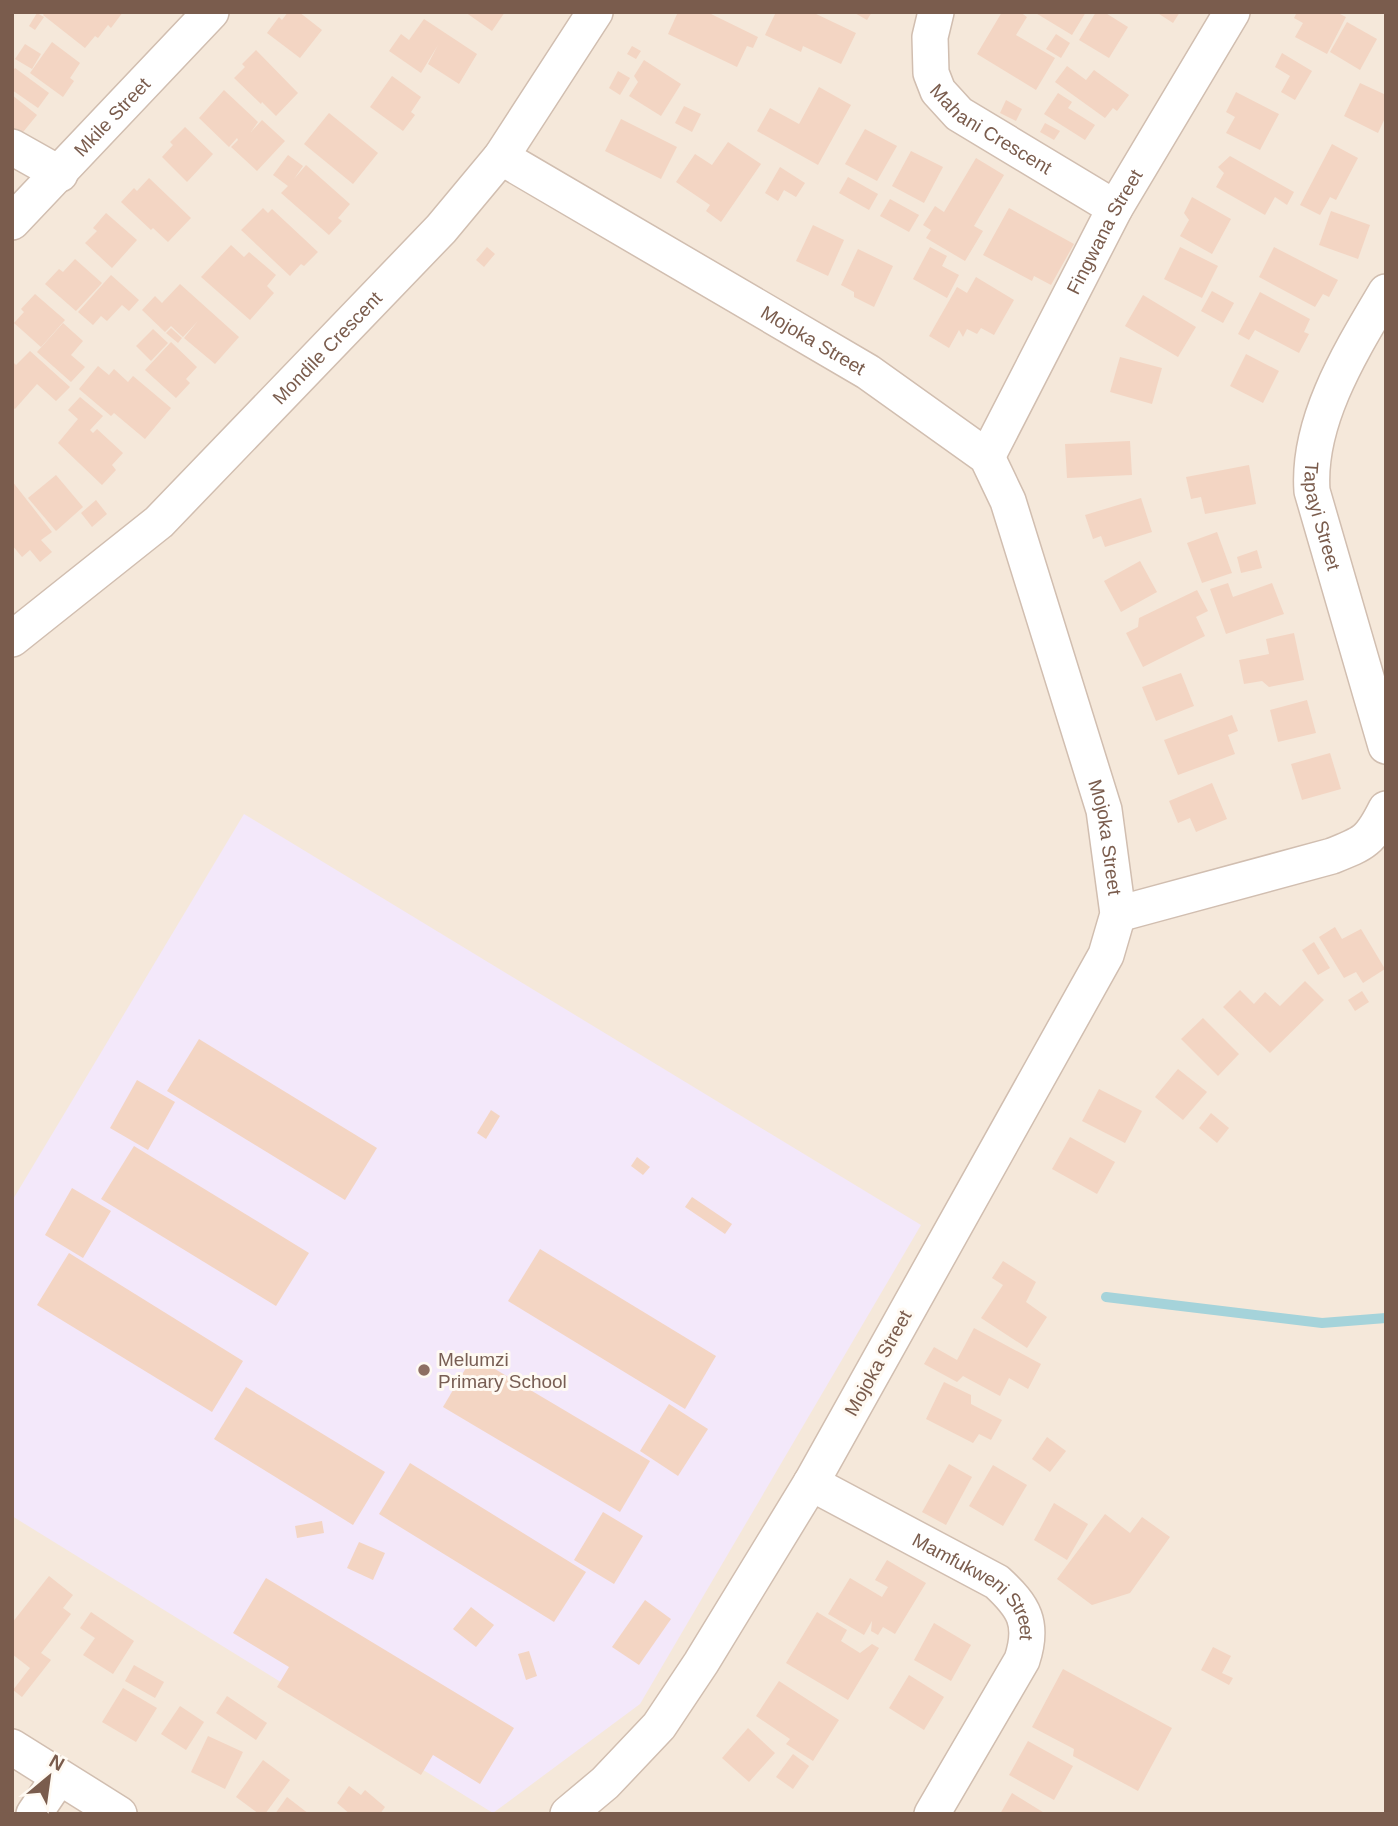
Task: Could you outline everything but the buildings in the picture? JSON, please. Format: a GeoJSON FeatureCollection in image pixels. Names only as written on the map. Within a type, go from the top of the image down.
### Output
{"type":"FeatureCollection","features":[{"type":"Feature","properties":{"kind":"street","name":"Mkile Street"},"geometry":{"type":"LineString","coordinates":[[12,222],[211,12]]}},
{"type":"Feature","properties":{"kind":"street","name":"Mondile Crescent"},"geometry":{"type":"LineString","coordinates":[[12,639],[159,522],[442,229],[501,157],[595,12]]}},
{"type":"Feature","properties":{"kind":"street","name":"Mahani Crescent"},"geometry":{"type":"LineString","coordinates":[[936,12],[930,37],[931,73],[938,90],[959,114],[1115,208]]}},
{"type":"Feature","properties":{"kind":"street","name":"Fingwana Street"},"geometry":{"type":"LineString","coordinates":[[987,457],[1115,208],[1233,12]]}},
{"type":"Feature","properties":{"kind":"street"},"geometry":{"type":"LineString","coordinates":[[12,147],[60,174]]}},
{"type":"Feature","properties":{"kind":"street","name":"Mojoka Street"},"geometry":{"type":"LineString","coordinates":[[501,157],[868,372],[987,457],[1008,501],[1104,810],[1118,914],[1106,955],[811,1483],[701,1663],[659,1726],[605,1783],[568,1814]]}},
{"type":"Feature","properties":{"kind":"street","name":"Tapayi Street"},"geometry":{"type":"LineString","coordinates":[[1386,292],[1335,386],[1316,437],[1310,468],[1311,491],[1386,746]]}},
{"type":"Feature","properties":{"kind":"street"},"geometry":{"type":"LineString","coordinates":[[1118,914],[1343,852],[1374,834],[1386,809]]}},
{"type":"Feature","properties":{"kind":"street","name":"Mamfukweni Street"},"geometry":{"type":"LineString","coordinates":[[811,1483],[997,1582],[1022,1610],[1028,1627],[1021,1660],[932,1814]]}},
{"type":"Feature","properties":{"kind":"street"},"geometry":{"type":"LineString","coordinates":[[12,1747],[119,1814]]}},
{"type":"Feature","properties":{"kind":"street"},"geometry":{"type":"LineString","coordinates":[[34,1814],[59,1777]]}},
{"type":"Feature","properties":{"kind":"shaded area"},"geometry":{"type":"Polygon","coordinates":[[[12,12],[1386,12],[1386,1814],[12,1814],[12,12]]]}},
{"type":"Feature","properties":{"kind":"shaded area","name":"Melumzi Primary School"},"geometry":{"type":"Polygon","coordinates":[[[244,814],[921,1225],[640,1704],[493,1813],[12,1516],[12,1201],[244,814]]]}},
{"type":"Feature","properties":{"kind":"waterway"},"geometry":{"type":"LineString","coordinates":[[1106,1297],[1322,1323],[1386,1318]]}},
{"type":"Feature","properties":{"kind":"place","name":"Melumzi Primary School"},"geometry":{"type":"Point","coordinates":[424,1370]}}]}
